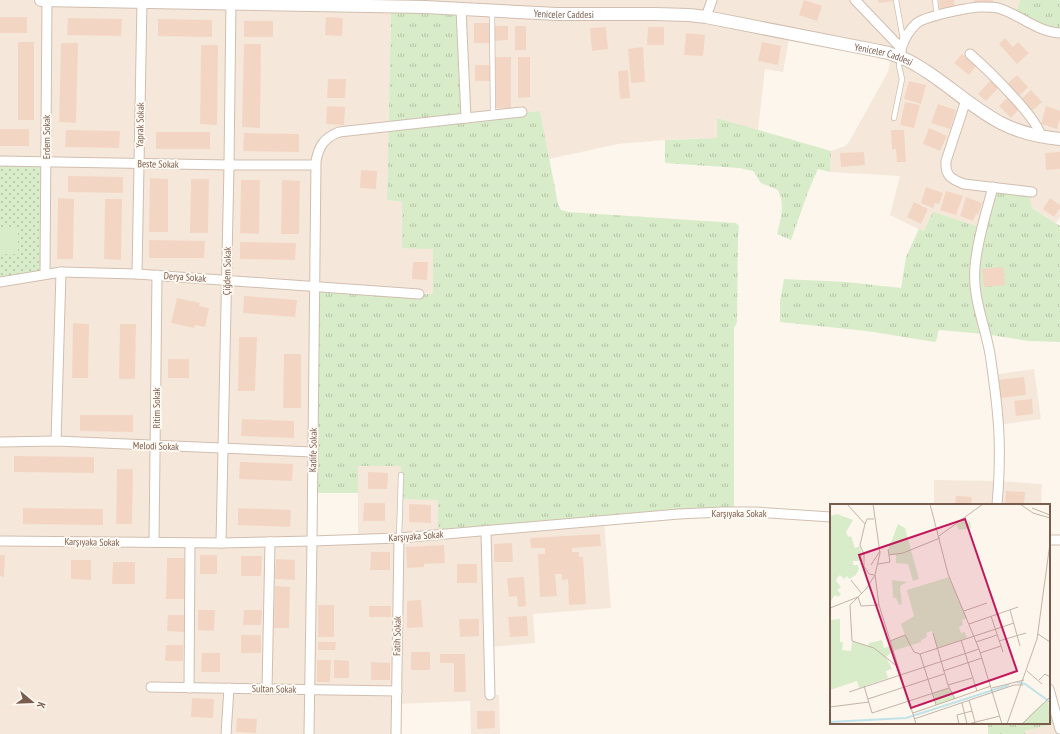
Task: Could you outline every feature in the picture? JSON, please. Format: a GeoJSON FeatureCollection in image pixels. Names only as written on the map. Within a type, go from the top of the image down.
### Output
{"type":"FeatureCollection","features":[{"type":"Feature","properties":{"kind":"street","name":"Yeniceler Caddesi"},"geometry":{"type":"LineString","coordinates":[[41,0],[282,2],[425,7],[557,14],[671,14],[706,17],[879,51],[902,49],[914,64],[1003,124],[1022,132],[1041,137],[1060,139]]}},
{"type":"Feature","properties":{"kind":"street","name":"Erdem Sokak"},"geometry":{"type":"LineString","coordinates":[[45,274],[47,0]]}},
{"type":"Feature","properties":{"kind":"street"},"geometry":{"type":"LineString","coordinates":[[706,17],[712,0]]}},
{"type":"Feature","properties":{"kind":"street"},"geometry":{"type":"LineString","coordinates":[[855,0],[902,49],[913,27],[919,22],[937,15],[977,7],[990,7],[1005,11],[1048,31],[1060,33]]}},
{"type":"Feature","properties":{"kind":"street","name":"Yaprak Sokak"},"geometry":{"type":"LineString","coordinates":[[137,274],[142,1]]}},
{"type":"Feature","properties":{"kind":"street","name":"Çiğdem Sokak"},"geometry":{"type":"LineString","coordinates":[[221,543],[224,449],[231,2]]}},
{"type":"Feature","properties":{"kind":"street"},"geometry":{"type":"LineString","coordinates":[[461,9],[466,118]]}},
{"type":"Feature","properties":{"kind":"street"},"geometry":{"type":"LineString","coordinates":[[970,54],[985,67],[1038,126],[1041,137]]}},
{"type":"Feature","properties":{"kind":"street"},"geometry":{"type":"LineString","coordinates":[[966,100],[946,160],[948,173],[954,180],[964,184],[1032,192]]}},
{"type":"Feature","properties":{"kind":"street","name":"Kadife Sokak"},"geometry":{"type":"LineString","coordinates":[[309,734],[315,286],[315,165],[317,155],[325,140],[339,132],[522,112]]}},
{"type":"Feature","properties":{"kind":"street","name":"Beste Sokak"},"geometry":{"type":"LineString","coordinates":[[0,161],[315,165]]}},
{"type":"Feature","properties":{"kind":"street"},"geometry":{"type":"LineString","coordinates":[[993,187],[980,238],[974,280],[989,353],[996,400],[999,435],[997,504]]}},
{"type":"Feature","properties":{"kind":"street"},"geometry":{"type":"LineString","coordinates":[[56,441],[61,272]]}},
{"type":"Feature","properties":{"kind":"street","name":"Derya Sokak"},"geometry":{"type":"LineString","coordinates":[[0,282],[61,272],[137,274],[419,294]]}},
{"type":"Feature","properties":{"kind":"street","name":"Ritim Sokak"},"geometry":{"type":"LineString","coordinates":[[154,542],[157,275]]}},
{"type":"Feature","properties":{"kind":"street","name":"Melodi Sokak"},"geometry":{"type":"LineString","coordinates":[[0,442],[56,441],[313,452]]}},
{"type":"Feature","properties":{"kind":"street","name":"Karşıyaka Sokak"},"geometry":{"type":"LineString","coordinates":[[0,541],[221,543],[312,541],[399,538],[722,512],[770,512],[830,516]]}},
{"type":"Feature","properties":{"kind":"street"},"geometry":{"type":"LineString","coordinates":[[486,531],[490,695]]}},
{"type":"Feature","properties":{"kind":"street","name":"Fatih Sokak"},"geometry":{"type":"LineString","coordinates":[[396,734],[399,538]]}},
{"type":"Feature","properties":{"kind":"street"},"geometry":{"type":"LineString","coordinates":[[190,542],[190,688]]}},
{"type":"Feature","properties":{"kind":"street"},"geometry":{"type":"LineString","coordinates":[[267,689],[270,542]]}},
{"type":"Feature","properties":{"kind":"street","name":"Sultan Sokak"},"geometry":{"type":"LineString","coordinates":[[151,687],[397,691]]}},
{"type":"Feature","properties":{"kind":"street"},"geometry":{"type":"LineString","coordinates":[[226,734],[229,688]]}},
{"type":"Feature","properties":{"kind":"street"},"geometry":{"type":"LineString","coordinates":[[1050,693],[1060,729]]}},
{"type":"Feature","properties":{"kind":"lane"},"geometry":{"type":"LineString","coordinates":[[894,118],[902,79],[899,66],[902,49],[896,0]]}},
{"type":"Feature","properties":{"kind":"lane"},"geometry":{"type":"LineString","coordinates":[[936,0],[937,15]]}},
{"type":"Feature","properties":{"kind":"lane"},"geometry":{"type":"LineString","coordinates":[[492,11],[493,115]]}},
{"type":"Feature","properties":{"kind":"lane"},"geometry":{"type":"LineString","coordinates":[[399,538],[401,475]]}},
{"type":"Feature","properties":{"kind":"shaded area"},"geometry":{"type":"Polygon","coordinates":[[[0,0],[379,0],[381,7],[391,7],[387,200],[402,202],[433,248],[433,294],[315,286],[312,541],[358,539],[358,466],[401,466],[438,500],[438,534],[604,521],[611,608],[533,614],[535,643],[489,647],[490,695],[499,695],[500,734],[471,734],[470,701],[397,704],[396,734],[0,734],[0,0]]]}},
{"type":"Feature","properties":{"kind":"shaded area"},"geometry":{"type":"Polygon","coordinates":[[[426,0],[1020,0],[1015,16],[1060,33],[1060,217],[1056,223],[1032,208],[982,228],[924,232],[890,215],[900,176],[830,172],[831,151],[845,146],[849,142],[888,72],[891,59],[790,33],[783,72],[765,69],[758,130],[717,118],[717,138],[677,139],[618,144],[549,159],[540,111],[466,118],[425,7],[426,0]]]}},
{"type":"Feature","properties":{"kind":"shaded area"},"geometry":{"type":"Polygon","coordinates":[[[1034,369],[1041,419],[998,425],[992,375],[1034,369]]]}},
{"type":"Feature","properties":{"kind":"shaded area"},"geometry":{"type":"Polygon","coordinates":[[[934,480],[999,481],[1042,484],[1041,504],[934,504],[934,480]]]}},
{"type":"Feature","properties":{"kind":"shaded area"},"geometry":{"type":"Polygon","coordinates":[[[1058,723],[1060,734],[1026,734],[1025,731],[1058,723]]]}},
{"type":"Feature","properties":{"kind":"green space"},"geometry":{"type":"Polygon","coordinates":[[[379,0],[426,0],[425,7],[461,9],[466,118],[540,111],[558,204],[561,210],[568,212],[736,223],[739,226],[737,322],[734,328],[734,512],[438,535],[438,500],[400,499],[401,466],[358,466],[358,493],[312,493],[315,286],[433,294],[433,249],[402,248],[402,202],[387,200],[391,7],[381,7],[379,0]]]}},
{"type":"Feature","properties":{"kind":"green space"},"geometry":{"type":"Polygon","coordinates":[[[1020,0],[1060,0],[1060,33],[1015,16],[1020,0]]]}},
{"type":"Feature","properties":{"kind":"green space"},"geometry":{"type":"Polygon","coordinates":[[[717,118],[831,151],[830,172],[818,169],[791,240],[777,234],[782,207],[778,190],[761,183],[753,171],[739,168],[665,163],[665,140],[717,138],[717,118]]]}},
{"type":"Feature","properties":{"kind":"green space"},"geometry":{"type":"Polygon","coordinates":[[[0,161],[46,162],[45,274],[0,282],[0,161]]]}},
{"type":"Feature","properties":{"kind":"green space"},"geometry":{"type":"Polygon","coordinates":[[[993,187],[1028,192],[1032,208],[1060,226],[1060,342],[1029,341],[985,334],[939,330],[935,342],[867,331],[780,322],[780,301],[784,279],[846,282],[901,288],[906,257],[919,229],[924,231],[933,212],[982,228],[993,187]]]}},
{"type":"Feature","properties":{"kind":"green space"},"geometry":{"type":"Polygon","coordinates":[[[0,228],[18,228],[18,254],[0,254],[0,228]]]}},
{"type":"Feature","properties":{"kind":"green space"},"geometry":{"type":"Polygon","coordinates":[[[1050,693],[1058,723],[1025,731],[1026,734],[988,734],[988,724],[1050,724],[1050,693]]]}},
{"type":"Feature","properties":{"kind":"building"},"geometry":{"type":"Polygon","coordinates":[[[804,0],[822,6],[817,21],[799,15],[804,0]]]}},
{"type":"Feature","properties":{"kind":"building"},"geometry":{"type":"Polygon","coordinates":[[[878,0],[892,0],[893,1],[879,3],[878,0]]]}},
{"type":"Feature","properties":{"kind":"building"},"geometry":{"type":"Polygon","coordinates":[[[939,0],[954,0],[955,9],[940,11],[939,0]]]}},
{"type":"Feature","properties":{"kind":"building"},"geometry":{"type":"Polygon","coordinates":[[[974,0],[993,0],[993,2],[974,3],[974,0]]]}},
{"type":"Feature","properties":{"kind":"building"},"geometry":{"type":"Polygon","coordinates":[[[0,17],[27,17],[27,33],[0,33],[0,17]]]}},
{"type":"Feature","properties":{"kind":"building"},"geometry":{"type":"Polygon","coordinates":[[[326,17],[343,18],[342,36],[325,35],[326,17]]]}},
{"type":"Feature","properties":{"kind":"building"},"geometry":{"type":"Polygon","coordinates":[[[68,18],[122,19],[121,36],[67,35],[68,18]]]}},
{"type":"Feature","properties":{"kind":"building"},"geometry":{"type":"Polygon","coordinates":[[[158,19],[212,20],[212,37],[158,36],[158,19]]]}},
{"type":"Feature","properties":{"kind":"building"},"geometry":{"type":"Polygon","coordinates":[[[244,21],[273,21],[273,37],[244,37],[244,21]]]}},
{"type":"Feature","properties":{"kind":"building"},"geometry":{"type":"Polygon","coordinates":[[[474,23],[489,23],[490,43],[474,43],[474,23]]]}},
{"type":"Feature","properties":{"kind":"building"},"geometry":{"type":"Polygon","coordinates":[[[495,26],[508,26],[508,40],[495,41],[495,26]]]}},
{"type":"Feature","properties":{"kind":"building"},"geometry":{"type":"Polygon","coordinates":[[[515,26],[526,26],[526,50],[515,50],[515,26]]]}},
{"type":"Feature","properties":{"kind":"building"},"geometry":{"type":"Polygon","coordinates":[[[606,27],[608,49],[592,51],[590,28],[606,27]]]}},
{"type":"Feature","properties":{"kind":"building"},"geometry":{"type":"Polygon","coordinates":[[[648,27],[664,27],[664,45],[647,45],[648,27]]]}},
{"type":"Feature","properties":{"kind":"building"},"geometry":{"type":"Polygon","coordinates":[[[686,33],[705,35],[703,56],[684,55],[686,33]]]}},
{"type":"Feature","properties":{"kind":"building"},"geometry":{"type":"Polygon","coordinates":[[[1005,38],[1013,47],[1018,42],[1029,53],[1017,64],[999,44],[1005,38]]]}},
{"type":"Feature","properties":{"kind":"building"},"geometry":{"type":"Polygon","coordinates":[[[18,42],[34,42],[34,120],[18,120],[18,42]]]}},
{"type":"Feature","properties":{"kind":"building"},"geometry":{"type":"Polygon","coordinates":[[[762,42],[781,46],[778,65],[758,61],[762,42]]]}},
{"type":"Feature","properties":{"kind":"building"},"geometry":{"type":"Polygon","coordinates":[[[61,43],[78,43],[76,123],[59,122],[61,43]]]}},
{"type":"Feature","properties":{"kind":"building"},"geometry":{"type":"Polygon","coordinates":[[[244,44],[261,44],[260,128],[242,127],[244,44]]]}},
{"type":"Feature","properties":{"kind":"building"},"geometry":{"type":"Polygon","coordinates":[[[201,45],[218,45],[217,125],[200,124],[201,45]]]}},
{"type":"Feature","properties":{"kind":"building"},"geometry":{"type":"Polygon","coordinates":[[[643,47],[645,82],[631,83],[628,49],[643,47]]]}},
{"type":"Feature","properties":{"kind":"building"},"geometry":{"type":"Polygon","coordinates":[[[962,54],[976,66],[969,75],[954,63],[962,54]]]}},
{"type":"Feature","properties":{"kind":"building"},"geometry":{"type":"Polygon","coordinates":[[[495,57],[511,57],[511,108],[496,108],[495,57]]]}},
{"type":"Feature","properties":{"kind":"building"},"geometry":{"type":"Polygon","coordinates":[[[518,57],[530,57],[530,97],[518,98],[518,57]]]}},
{"type":"Feature","properties":{"kind":"building"},"geometry":{"type":"Polygon","coordinates":[[[475,65],[490,65],[490,81],[475,81],[475,65]]]}},
{"type":"Feature","properties":{"kind":"building"},"geometry":{"type":"Polygon","coordinates":[[[628,70],[630,98],[620,99],[618,71],[628,70]]]}},
{"type":"Feature","properties":{"kind":"building"},"geometry":{"type":"Polygon","coordinates":[[[1017,75],[1028,87],[1018,97],[1006,85],[1017,75]]]}},
{"type":"Feature","properties":{"kind":"building"},"geometry":{"type":"Polygon","coordinates":[[[328,79],[346,79],[345,98],[327,98],[328,79]]]}},
{"type":"Feature","properties":{"kind":"building"},"geometry":{"type":"Polygon","coordinates":[[[991,80],[999,87],[986,101],[978,94],[991,80]]]}},
{"type":"Feature","properties":{"kind":"building"},"geometry":{"type":"Polygon","coordinates":[[[909,81],[926,85],[921,104],[904,99],[909,81]]]}},
{"type":"Feature","properties":{"kind":"building"},"geometry":{"type":"Polygon","coordinates":[[[1031,90],[1042,102],[1031,112],[1020,100],[1031,90]]]}},
{"type":"Feature","properties":{"kind":"building"},"geometry":{"type":"Polygon","coordinates":[[[1007,98],[1019,109],[1011,118],[999,106],[1007,98]]]}},
{"type":"Feature","properties":{"kind":"building"},"geometry":{"type":"Polygon","coordinates":[[[905,102],[920,105],[914,128],[900,125],[905,102]]]}},
{"type":"Feature","properties":{"kind":"building"},"geometry":{"type":"Polygon","coordinates":[[[938,104],[956,110],[950,129],[931,123],[938,104]]]}},
{"type":"Feature","properties":{"kind":"building"},"geometry":{"type":"Polygon","coordinates":[[[327,106],[345,107],[344,125],[326,124],[327,106]]]}},
{"type":"Feature","properties":{"kind":"building"},"geometry":{"type":"Polygon","coordinates":[[[1046,106],[1060,111],[1060,119],[1057,129],[1041,124],[1046,106]]]}},
{"type":"Feature","properties":{"kind":"building"},"geometry":{"type":"Polygon","coordinates":[[[929,128],[947,136],[940,151],[923,144],[929,128]]]}},
{"type":"Feature","properties":{"kind":"building"},"geometry":{"type":"Polygon","coordinates":[[[0,129],[29,129],[29,146],[0,146],[0,129]]]}},
{"type":"Feature","properties":{"kind":"building"},"geometry":{"type":"Polygon","coordinates":[[[66,130],[120,131],[119,148],[65,147],[66,130]]]}},
{"type":"Feature","properties":{"kind":"building"},"geometry":{"type":"Polygon","coordinates":[[[891,130],[904,130],[906,162],[897,162],[896,149],[892,150],[891,130]]]}},
{"type":"Feature","properties":{"kind":"building"},"geometry":{"type":"Polygon","coordinates":[[[156,132],[210,132],[210,149],[156,149],[156,132]]]}},
{"type":"Feature","properties":{"kind":"building"},"geometry":{"type":"Polygon","coordinates":[[[244,133],[299,134],[299,152],[243,151],[244,133]]]}},
{"type":"Feature","properties":{"kind":"building"},"geometry":{"type":"Polygon","coordinates":[[[864,152],[865,165],[841,167],[840,153],[864,152]]]}},
{"type":"Feature","properties":{"kind":"building"},"geometry":{"type":"Polygon","coordinates":[[[1060,152],[1060,169],[1046,170],[1045,153],[1060,152]]]}},
{"type":"Feature","properties":{"kind":"building"},"geometry":{"type":"Polygon","coordinates":[[[361,170],[377,171],[376,189],[360,188],[361,170]]]}},
{"type":"Feature","properties":{"kind":"building"},"geometry":{"type":"Polygon","coordinates":[[[68,176],[123,177],[123,193],[68,192],[68,176]]]}},
{"type":"Feature","properties":{"kind":"building"},"geometry":{"type":"Polygon","coordinates":[[[150,178],[168,179],[168,232],[149,232],[150,178]]]}},
{"type":"Feature","properties":{"kind":"building"},"geometry":{"type":"Polygon","coordinates":[[[191,179],[209,179],[208,233],[190,233],[191,179]]]}},
{"type":"Feature","properties":{"kind":"building"},"geometry":{"type":"Polygon","coordinates":[[[241,180],[260,180],[259,234],[240,233],[241,180]]]}},
{"type":"Feature","properties":{"kind":"building"},"geometry":{"type":"Polygon","coordinates":[[[282,180],[300,181],[299,234],[281,234],[282,180]]]}},
{"type":"Feature","properties":{"kind":"building"},"geometry":{"type":"Polygon","coordinates":[[[926,187],[943,193],[939,204],[935,203],[933,208],[921,203],[926,187]]]}},
{"type":"Feature","properties":{"kind":"building"},"geometry":{"type":"Polygon","coordinates":[[[946,191],[963,196],[956,215],[940,210],[946,191]]]}},
{"type":"Feature","properties":{"kind":"building"},"geometry":{"type":"Polygon","coordinates":[[[966,197],[982,203],[978,215],[976,214],[973,221],[960,216],[966,197]]]}},
{"type":"Feature","properties":{"kind":"building"},"geometry":{"type":"Polygon","coordinates":[[[58,198],[74,199],[73,259],[57,259],[58,198]]]}},
{"type":"Feature","properties":{"kind":"building"},"geometry":{"type":"Polygon","coordinates":[[[1050,198],[1060,205],[1060,208],[1054,217],[1043,209],[1050,198]]]}},
{"type":"Feature","properties":{"kind":"building"},"geometry":{"type":"Polygon","coordinates":[[[105,199],[122,199],[121,260],[104,259],[105,199]]]}},
{"type":"Feature","properties":{"kind":"building"},"geometry":{"type":"Polygon","coordinates":[[[914,202],[928,209],[921,224],[907,217],[914,202]]]}},
{"type":"Feature","properties":{"kind":"building"},"geometry":{"type":"Polygon","coordinates":[[[149,240],[205,241],[204,258],[149,258],[149,240]]]}},
{"type":"Feature","properties":{"kind":"building"},"geometry":{"type":"Polygon","coordinates":[[[240,242],[296,243],[295,260],[240,259],[240,242]]]}},
{"type":"Feature","properties":{"kind":"building"},"geometry":{"type":"Polygon","coordinates":[[[413,262],[428,262],[427,280],[412,279],[413,262]]]}},
{"type":"Feature","properties":{"kind":"building"},"geometry":{"type":"Polygon","coordinates":[[[1003,267],[1005,285],[984,287],[982,269],[1003,267]]]}},
{"type":"Feature","properties":{"kind":"building"},"geometry":{"type":"Polygon","coordinates":[[[244,296],[297,300],[295,317],[243,313],[244,296]]]}},
{"type":"Feature","properties":{"kind":"building"},"geometry":{"type":"Polygon","coordinates":[[[177,298],[200,303],[199,306],[209,308],[205,327],[195,325],[194,328],[171,323],[177,298]]]}},
{"type":"Feature","properties":{"kind":"building"},"geometry":{"type":"Polygon","coordinates":[[[73,323],[89,324],[88,378],[72,378],[73,323]]]}},
{"type":"Feature","properties":{"kind":"building"},"geometry":{"type":"Polygon","coordinates":[[[120,324],[136,324],[135,379],[119,379],[120,324]]]}},
{"type":"Feature","properties":{"kind":"building"},"geometry":{"type":"Polygon","coordinates":[[[239,337],[257,337],[255,391],[238,391],[239,337]]]}},
{"type":"Feature","properties":{"kind":"building"},"geometry":{"type":"Polygon","coordinates":[[[284,354],[301,354],[301,408],[283,408],[284,354]]]}},
{"type":"Feature","properties":{"kind":"building"},"geometry":{"type":"Polygon","coordinates":[[[168,359],[189,359],[189,378],[168,378],[168,359]]]}},
{"type":"Feature","properties":{"kind":"building"},"geometry":{"type":"Polygon","coordinates":[[[1024,377],[1026,395],[1001,398],[998,380],[1024,377]]]}},
{"type":"Feature","properties":{"kind":"building"},"geometry":{"type":"Polygon","coordinates":[[[1032,399],[1033,414],[1016,416],[1014,401],[1032,399]]]}},
{"type":"Feature","properties":{"kind":"building"},"geometry":{"type":"Polygon","coordinates":[[[80,415],[133,415],[133,432],[80,431],[80,415]]]}},
{"type":"Feature","properties":{"kind":"building"},"geometry":{"type":"Polygon","coordinates":[[[242,419],[294,421],[294,438],[241,436],[242,419]]]}},
{"type":"Feature","properties":{"kind":"building"},"geometry":{"type":"Polygon","coordinates":[[[14,456],[94,457],[94,473],[14,472],[14,456]]]}},
{"type":"Feature","properties":{"kind":"building"},"geometry":{"type":"Polygon","coordinates":[[[240,462],[293,464],[292,481],[239,479],[240,462]]]}},
{"type":"Feature","properties":{"kind":"building"},"geometry":{"type":"Polygon","coordinates":[[[117,469],[133,469],[132,524],[116,524],[117,469]]]}},
{"type":"Feature","properties":{"kind":"building"},"geometry":{"type":"Polygon","coordinates":[[[368,472],[388,473],[387,489],[368,489],[368,472]]]}},
{"type":"Feature","properties":{"kind":"building"},"geometry":{"type":"Polygon","coordinates":[[[1006,491],[1025,492],[1024,504],[1005,504],[1006,491]]]}},
{"type":"Feature","properties":{"kind":"building"},"geometry":{"type":"Polygon","coordinates":[[[956,496],[972,497],[971,504],[955,504],[956,496]]]}},
{"type":"Feature","properties":{"kind":"building"},"geometry":{"type":"Polygon","coordinates":[[[364,503],[385,503],[385,521],[363,521],[364,503]]]}},
{"type":"Feature","properties":{"kind":"building"},"geometry":{"type":"Polygon","coordinates":[[[409,504],[431,505],[431,523],[409,522],[409,504]]]}},
{"type":"Feature","properties":{"kind":"building"},"geometry":{"type":"Polygon","coordinates":[[[23,508],[103,509],[103,525],[23,524],[23,508]]]}},
{"type":"Feature","properties":{"kind":"building"},"geometry":{"type":"Polygon","coordinates":[[[238,508],[291,510],[290,527],[238,525],[238,508]]]}},
{"type":"Feature","properties":{"kind":"building"},"geometry":{"type":"Polygon","coordinates":[[[600,534],[601,546],[572,548],[572,552],[579,552],[579,557],[583,557],[586,604],[569,605],[568,579],[562,580],[562,574],[555,574],[557,596],[540,597],[538,554],[545,554],[545,548],[531,548],[530,538],[600,534]]]}},
{"type":"Feature","properties":{"kind":"building"},"geometry":{"type":"Polygon","coordinates":[[[512,543],[513,562],[494,562],[494,544],[512,543]]]}},
{"type":"Feature","properties":{"kind":"building"},"geometry":{"type":"Polygon","coordinates":[[[444,545],[445,563],[424,564],[424,567],[407,568],[406,547],[444,545]]]}},
{"type":"Feature","properties":{"kind":"building"},"geometry":{"type":"Polygon","coordinates":[[[371,552],[390,552],[390,570],[370,570],[371,552]]]}},
{"type":"Feature","properties":{"kind":"building"},"geometry":{"type":"Polygon","coordinates":[[[0,555],[5,555],[4,577],[0,576],[0,555]]]}},
{"type":"Feature","properties":{"kind":"building"},"geometry":{"type":"Polygon","coordinates":[[[200,555],[217,555],[217,574],[200,574],[200,555]]]}},
{"type":"Feature","properties":{"kind":"building"},"geometry":{"type":"Polygon","coordinates":[[[241,556],[262,556],[261,576],[241,576],[241,556]]]}},
{"type":"Feature","properties":{"kind":"building"},"geometry":{"type":"Polygon","coordinates":[[[167,558],[184,558],[184,599],[166,599],[167,558]]]}},
{"type":"Feature","properties":{"kind":"building"},"geometry":{"type":"Polygon","coordinates":[[[276,559],[295,560],[295,580],[275,579],[276,559]]]}},
{"type":"Feature","properties":{"kind":"building"},"geometry":{"type":"Polygon","coordinates":[[[71,560],[91,560],[91,580],[71,579],[71,560]]]}},
{"type":"Feature","properties":{"kind":"building"},"geometry":{"type":"Polygon","coordinates":[[[113,562],[135,562],[135,584],[112,584],[113,562]]]}},
{"type":"Feature","properties":{"kind":"building"},"geometry":{"type":"Polygon","coordinates":[[[457,564],[477,564],[477,583],[457,583],[457,564]]]}},
{"type":"Feature","properties":{"kind":"building"},"geometry":{"type":"Polygon","coordinates":[[[524,577],[526,606],[518,607],[517,596],[509,597],[507,578],[524,577]]]}},
{"type":"Feature","properties":{"kind":"building"},"geometry":{"type":"Polygon","coordinates":[[[275,586],[290,587],[289,628],[274,628],[275,586]]]}},
{"type":"Feature","properties":{"kind":"building"},"geometry":{"type":"Polygon","coordinates":[[[421,600],[423,627],[407,628],[407,601],[421,600]]]}},
{"type":"Feature","properties":{"kind":"building"},"geometry":{"type":"Polygon","coordinates":[[[318,605],[334,605],[334,637],[318,637],[318,605]]]}},
{"type":"Feature","properties":{"kind":"building"},"geometry":{"type":"Polygon","coordinates":[[[369,606],[391,606],[391,617],[369,617],[369,606]]]}},
{"type":"Feature","properties":{"kind":"building"},"geometry":{"type":"Polygon","coordinates":[[[198,610],[215,610],[214,631],[198,630],[198,610]]]}},
{"type":"Feature","properties":{"kind":"building"},"geometry":{"type":"Polygon","coordinates":[[[244,610],[262,610],[261,625],[243,625],[244,610]]]}},
{"type":"Feature","properties":{"kind":"building"},"geometry":{"type":"Polygon","coordinates":[[[168,615],[184,615],[184,632],[167,631],[168,615]]]}},
{"type":"Feature","properties":{"kind":"building"},"geometry":{"type":"Polygon","coordinates":[[[527,616],[528,636],[510,637],[508,617],[527,616]]]}},
{"type":"Feature","properties":{"kind":"building"},"geometry":{"type":"Polygon","coordinates":[[[459,619],[479,619],[479,636],[460,637],[459,619]]]}},
{"type":"Feature","properties":{"kind":"building"},"geometry":{"type":"Polygon","coordinates":[[[241,635],[261,635],[261,653],[241,653],[241,635]]]}},
{"type":"Feature","properties":{"kind":"building"},"geometry":{"type":"Polygon","coordinates":[[[318,642],[336,642],[335,650],[318,650],[318,642]]]}},
{"type":"Feature","properties":{"kind":"building"},"geometry":{"type":"Polygon","coordinates":[[[166,645],[183,645],[183,661],[165,661],[166,645]]]}},
{"type":"Feature","properties":{"kind":"building"},"geometry":{"type":"Polygon","coordinates":[[[411,652],[430,652],[430,670],[411,670],[411,652]]]}},
{"type":"Feature","properties":{"kind":"building"},"geometry":{"type":"Polygon","coordinates":[[[202,653],[220,653],[220,672],[201,672],[202,653]]]}},
{"type":"Feature","properties":{"kind":"building"},"geometry":{"type":"Polygon","coordinates":[[[440,654],[465,654],[466,692],[454,692],[454,663],[440,663],[440,654]]]}},
{"type":"Feature","properties":{"kind":"building"},"geometry":{"type":"Polygon","coordinates":[[[317,660],[331,660],[330,682],[317,682],[317,660]]]}},
{"type":"Feature","properties":{"kind":"building"},"geometry":{"type":"Polygon","coordinates":[[[334,660],[349,661],[349,678],[334,678],[334,660]]]}},
{"type":"Feature","properties":{"kind":"building"},"geometry":{"type":"Polygon","coordinates":[[[371,662],[390,663],[390,680],[371,680],[371,662]]]}},
{"type":"Feature","properties":{"kind":"building"},"geometry":{"type":"Polygon","coordinates":[[[192,698],[214,699],[213,718],[191,717],[192,698]]]}},
{"type":"Feature","properties":{"kind":"building"},"geometry":{"type":"Polygon","coordinates":[[[477,711],[495,711],[495,728],[477,729],[477,711]]]}},
{"type":"Feature","properties":{"kind":"building"},"geometry":{"type":"Polygon","coordinates":[[[237,718],[257,719],[256,733],[236,732],[237,718]]]}}]}
